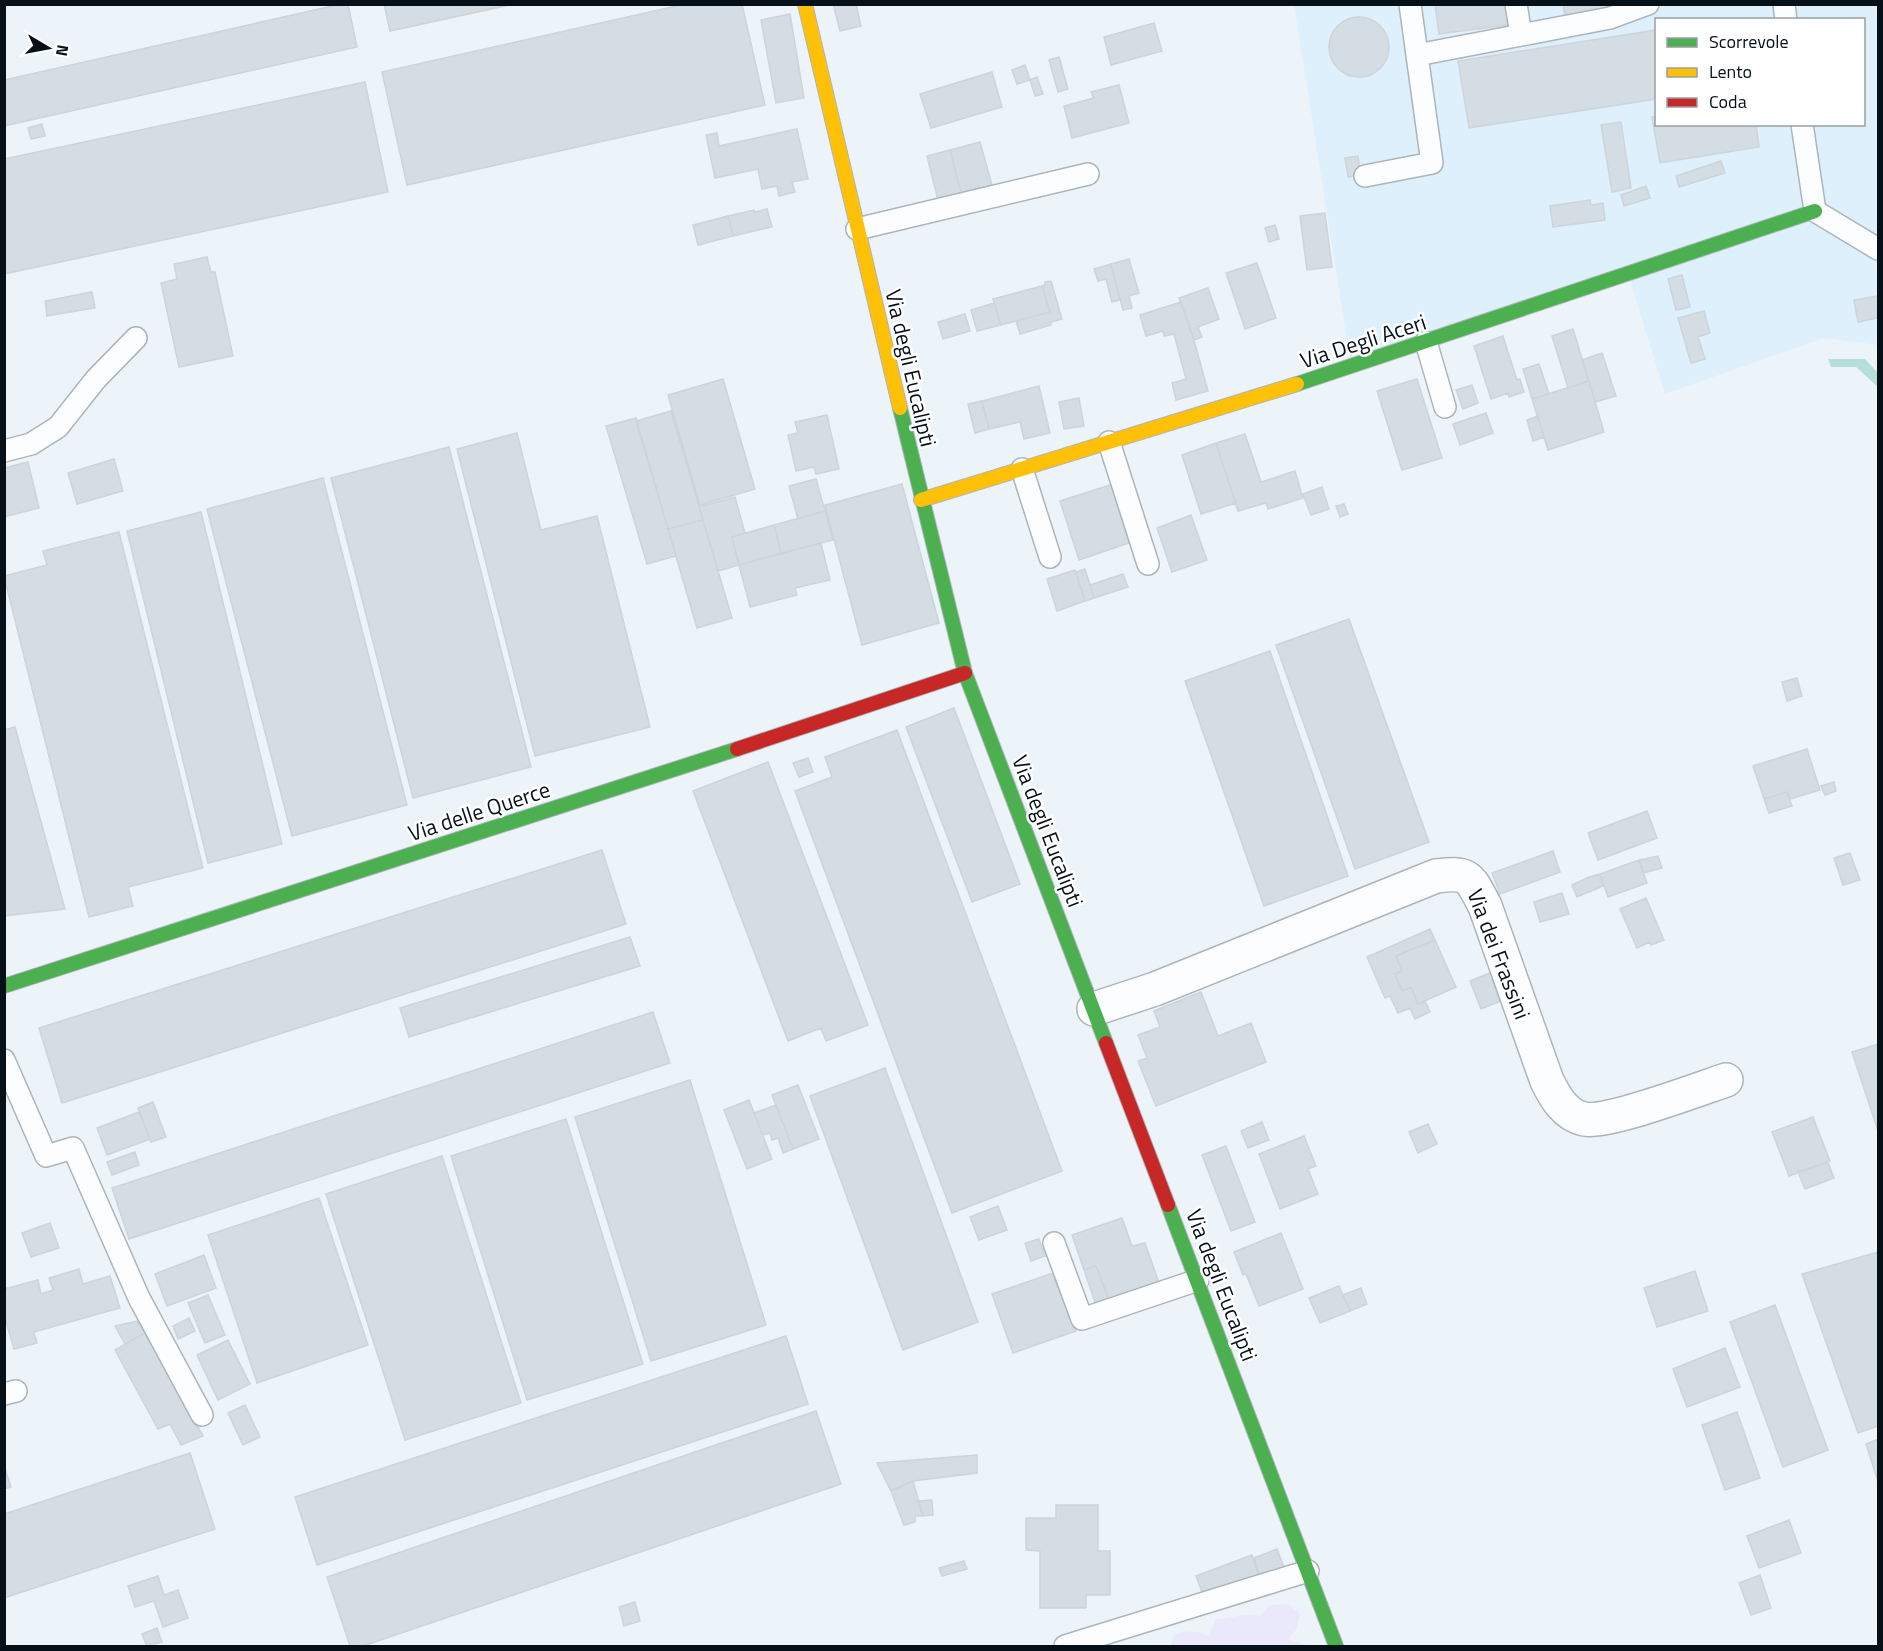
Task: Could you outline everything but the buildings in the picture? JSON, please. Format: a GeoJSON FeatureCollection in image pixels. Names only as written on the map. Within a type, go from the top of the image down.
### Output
{"type":"FeatureCollection","features":[{"type":"Feature","properties":{"kind":"street","name":"Via degli Eucalipti"},"geometry":{"type":"LineString","coordinates":[[805,4],[921,500],[965,673],[1336,1647]]}},
{"type":"Feature","properties":{"kind":"street","name":"Via Degli Aceri"},"geometry":{"type":"LineString","coordinates":[[921,500],[1308,381],[1815,212]]}},
{"type":"Feature","properties":{"kind":"street","name":"Via delle Querce"},"geometry":{"type":"LineString","coordinates":[[4,986],[654,777],[965,673]]}},
{"type":"Feature","properties":{"kind":"street","name":"Via dei Frassini"},"geometry":{"type":"LineString","coordinates":[[1094,1009],[1155,989],[1436,876],[1459,873],[1472,881],[1485,906],[1547,1081],[1556,1099],[1568,1111],[1585,1119],[1609,1117],[1726,1080]]}},
{"type":"Feature","properties":{"kind":"lane"},"geometry":{"type":"LineString","coordinates":[[1365,176],[1432,163],[1410,4]]}},
{"type":"Feature","properties":{"kind":"lane"},"geometry":{"type":"LineString","coordinates":[[1516,4],[1521,35]]}},
{"type":"Feature","properties":{"kind":"lane"},"geometry":{"type":"LineString","coordinates":[[1418,55],[1610,18],[1648,4]]}},
{"type":"Feature","properties":{"kind":"lane"},"geometry":{"type":"LineString","coordinates":[[1802,126],[1815,212],[1878,249]]}},
{"type":"Feature","properties":{"kind":"lane"},"geometry":{"type":"LineString","coordinates":[[857,229],[1088,174]]}},
{"type":"Feature","properties":{"kind":"lane"},"geometry":{"type":"LineString","coordinates":[[4,451],[31,444],[58,427],[96,379],[136,338]]}},
{"type":"Feature","properties":{"kind":"lane"},"geometry":{"type":"LineString","coordinates":[[1426,342],[1445,407]]}},
{"type":"Feature","properties":{"kind":"lane"},"geometry":{"type":"LineString","coordinates":[[1109,442],[1148,564]]}},
{"type":"Feature","properties":{"kind":"lane"},"geometry":{"type":"LineString","coordinates":[[1022,469],[1050,557]]}},
{"type":"Feature","properties":{"kind":"lane"},"geometry":{"type":"LineString","coordinates":[[4,1060],[46,1156],[73,1148],[139,1298],[202,1415]]}},
{"type":"Feature","properties":{"kind":"lane"},"geometry":{"type":"LineString","coordinates":[[1054,1243],[1082,1319],[1198,1280]]}},
{"type":"Feature","properties":{"kind":"lane"},"geometry":{"type":"LineString","coordinates":[[1065,1647],[1308,1571]]}},
{"type":"Feature","properties":{"kind":"shaded area"},"geometry":{"type":"Polygon","coordinates":[[[1294,5],[1878,5],[1878,345],[1824,338],[1665,394],[1628,274],[1351,366],[1294,5]]]}},
{"type":"Feature","properties":{"kind":"shaded area"},"geometry":{"type":"Polygon","coordinates":[[[1828,359],[1865,359],[1878,373],[1878,387],[1856,367],[1831,367],[1828,359]]]}},
{"type":"Feature","properties":{"kind":"shaded area"},"geometry":{"type":"Polygon","coordinates":[[[1289,1604],[1300,1614],[1296,1630],[1288,1639],[1305,1646],[1170,1646],[1175,1634],[1188,1631],[1208,1636],[1216,1619],[1243,1615],[1261,1616],[1269,1605],[1289,1604]]]}},
{"type":"Feature","properties":{"kind":"traffic: fast"},"geometry":{"type":"LineString","coordinates":[[1297,384],[1815,211]]}},
{"type":"Feature","properties":{"kind":"traffic: fast"},"geometry":{"type":"LineString","coordinates":[[900,408],[965,673],[1106,1043]]}},
{"type":"Feature","properties":{"kind":"traffic: fast"},"geometry":{"type":"LineString","coordinates":[[4,986],[737,749]]}},
{"type":"Feature","properties":{"kind":"traffic: fast"},"geometry":{"type":"LineString","coordinates":[[1168,1205],[1336,1646]]}},
{"type":"Feature","properties":{"kind":"traffic: slow"},"geometry":{"type":"LineString","coordinates":[[805,4],[900,408]]}},
{"type":"Feature","properties":{"kind":"traffic: slow"},"geometry":{"type":"LineString","coordinates":[[921,500],[1297,384]]}},
{"type":"Feature","properties":{"kind":"traffic: jam"},"geometry":{"type":"LineString","coordinates":[[737,749],[965,673]]}},
{"type":"Feature","properties":{"kind":"traffic: jam"},"geometry":{"type":"LineString","coordinates":[[1106,1043],[1168,1205]]}}]}
